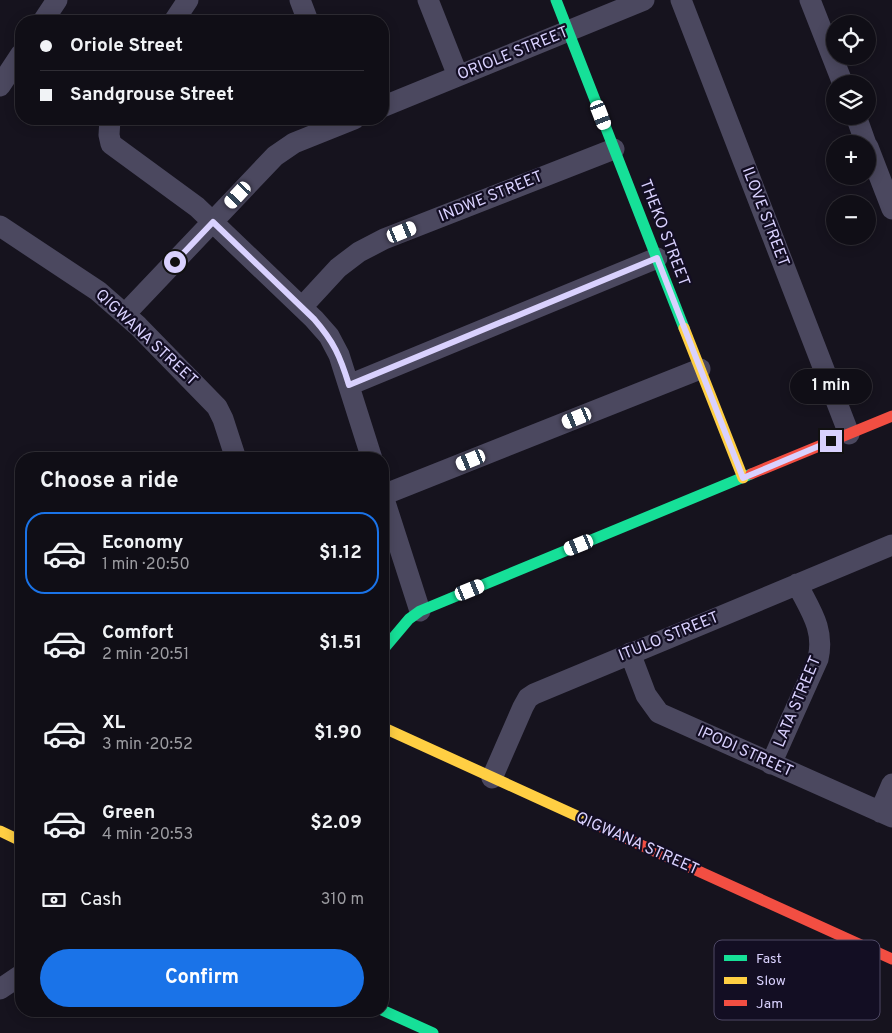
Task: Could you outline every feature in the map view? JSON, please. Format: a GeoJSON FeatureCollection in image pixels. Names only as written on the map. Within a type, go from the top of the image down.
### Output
{"type":"FeatureCollection","features":[{"type":"Feature","properties":{"kind":"street"},"geometry":{"type":"LineString","coordinates":[[47,15],[57,0]]}},
{"type":"Feature","properties":{"kind":"street"},"geometry":{"type":"LineString","coordinates":[[178,15],[188,0]]}},
{"type":"Feature","properties":{"kind":"street"},"geometry":{"type":"LineString","coordinates":[[300,0],[306,15]]}},
{"type":"Feature","properties":{"kind":"street"},"geometry":{"type":"LineString","coordinates":[[428,0],[458,76]]}},
{"type":"Feature","properties":{"kind":"street","name":"THEKO STREET"},"geometry":{"type":"LineString","coordinates":[[556,0],[743,478]]}},
{"type":"Feature","properties":{"kind":"street","name":"ORIOLE STREET"},"geometry":{"type":"LineString","coordinates":[[389,104],[644,0]]}},
{"type":"Feature","properties":{"kind":"street","name":"ILOVE STREET"},"geometry":{"type":"LineString","coordinates":[[681,0],[849,434]]}},
{"type":"Feature","properties":{"kind":"street"},"geometry":{"type":"LineString","coordinates":[[810,0],[839,75]]}},
{"type":"Feature","properties":{"kind":"street"},"geometry":{"type":"LineString","coordinates":[[0,86],[15,63]]}},
{"type":"Feature","properties":{"kind":"street"},"geometry":{"type":"LineString","coordinates":[[109,125],[108,135],[111,144],[198,207],[330,336],[339,355],[370,452]]}},
{"type":"Feature","properties":{"kind":"street"},"geometry":{"type":"LineString","coordinates":[[125,314],[275,156],[294,143],[338,125]]}},
{"type":"Feature","properties":{"kind":"street","name":"INDWE STREET"},"geometry":{"type":"LineString","coordinates":[[302,307],[338,268],[359,252],[384,239],[614,149]]}},
{"type":"Feature","properties":{"kind":"street"},"geometry":{"type":"LineString","coordinates":[[876,168],[892,209]]}},
{"type":"Feature","properties":{"kind":"street","name":"QIGWANA STREET"},"geometry":{"type":"LineString","coordinates":[[0,226],[98,291],[125,314],[217,407],[234,452]]}},
{"type":"Feature","properties":{"kind":"street"},"geometry":{"type":"LineString","coordinates":[[349,385],[657,258]]}},
{"type":"Feature","properties":{"kind":"street"},"geometry":{"type":"LineString","coordinates":[[389,492],[700,369]]}},
{"type":"Feature","properties":{"kind":"street"},"geometry":{"type":"LineString","coordinates":[[389,643],[410,619],[420,611],[892,416]]}},
{"type":"Feature","properties":{"kind":"street"},"geometry":{"type":"LineString","coordinates":[[389,513],[420,611]]}},
{"type":"Feature","properties":{"kind":"street","name":"ITULO STREET"},"geometry":{"type":"LineString","coordinates":[[492,778],[528,698],[544,688],[892,545]]}},
{"type":"Feature","properties":{"kind":"street","name":"LATA STREET"},"geometry":{"type":"LineString","coordinates":[[771,764],[818,659],[821,646],[818,627],[797,584]]}},
{"type":"Feature","properties":{"kind":"street","name":"IPODI STREET"},"geometry":{"type":"LineString","coordinates":[[630,653],[646,695],[659,713],[886,815]]}},
{"type":"Feature","properties":{"kind":"street","name":"QIGWANA STREET"},"geometry":{"type":"LineString","coordinates":[[389,730],[850,940]]}},
{"type":"Feature","properties":{"kind":"street"},"geometry":{"type":"LineString","coordinates":[[886,815],[892,784]]}},
{"type":"Feature","properties":{"kind":"street"},"geometry":{"type":"LineString","coordinates":[[0,831],[15,838]]}},
{"type":"Feature","properties":{"kind":"street","name":"QIGWANA STREET"},"geometry":{"type":"LineString","coordinates":[[880,954],[892,959]]}},
{"type":"Feature","properties":{"kind":"street"},"geometry":{"type":"LineString","coordinates":[[0,989],[15,979]]}},
{"type":"Feature","properties":{"kind":"street"},"geometry":{"type":"LineString","coordinates":[[389,1013],[433,1033]]}},
{"type":"Feature","properties":{"kind":"traffic: fast"},"geometry":{"type":"LineString","coordinates":[[556,0],[684,328]]}},
{"type":"Feature","properties":{"kind":"traffic: fast"},"geometry":{"type":"LineString","coordinates":[[389,643],[409,619],[420,611],[751,474]]}},
{"type":"Feature","properties":{"kind":"traffic: fast"},"geometry":{"type":"LineString","coordinates":[[389,1013],[433,1033]]}},
{"type":"Feature","properties":{"kind":"traffic: slow"},"geometry":{"type":"LineString","coordinates":[[684,328],[743,478]]}},
{"type":"Feature","properties":{"kind":"traffic: slow"},"geometry":{"type":"LineString","coordinates":[[389,730],[599,826]]}},
{"type":"Feature","properties":{"kind":"traffic: slow"},"geometry":{"type":"LineString","coordinates":[[0,831],[15,838]]}},
{"type":"Feature","properties":{"kind":"traffic: jam"},"geometry":{"type":"LineString","coordinates":[[751,474],[892,416]]}},
{"type":"Feature","properties":{"kind":"traffic: jam"},"geometry":{"type":"LineString","coordinates":[[599,826],[850,940]]}},
{"type":"Feature","properties":{"kind":"traffic: jam"},"geometry":{"type":"LineString","coordinates":[[880,954],[892,959]]}},
{"type":"Feature","properties":{"kind":"route"},"geometry":{"type":"LineString","coordinates":[[175,262],[213,222],[330,336],[339,355],[349,385],[657,258],[743,478],[831,441]]}}]}
